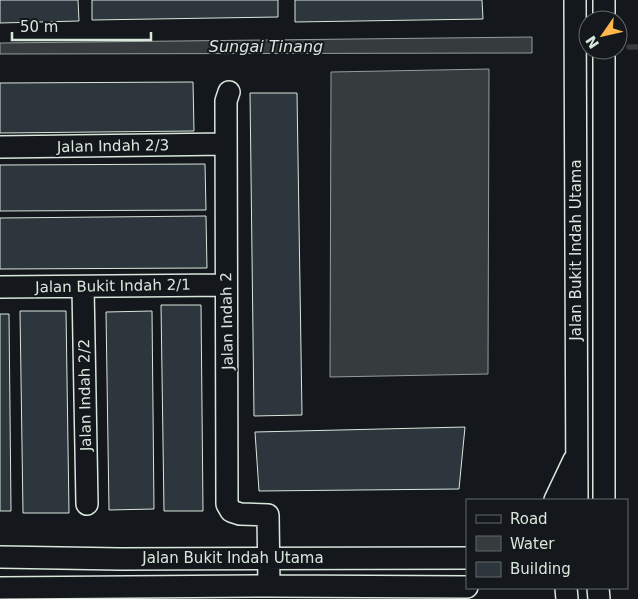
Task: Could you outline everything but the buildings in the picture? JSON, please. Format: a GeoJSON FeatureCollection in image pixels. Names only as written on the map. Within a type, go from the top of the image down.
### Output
{"type":"FeatureCollection","features":[{"type":"Feature","properties":{"kind":"street","name":"Jalan Bukit Indah Utama"},"geometry":{"type":"LineString","coordinates":[[575,0],[577,499]]}},
{"type":"Feature","properties":{"kind":"street","name":"Jalan Bukit Indah Utama"},"geometry":{"type":"LineString","coordinates":[[604,60],[604,499]]}},
{"type":"Feature","properties":{"kind":"street","name":"Jalan Indah 2"},"geometry":{"type":"LineString","coordinates":[[229,92],[226,100],[227,504],[231,511],[240,514],[268,515],[269,558]]}},
{"type":"Feature","properties":{"kind":"street","name":"Jalan Indah 2/3"},"geometry":{"type":"LineString","coordinates":[[0,147],[226,144]]}},
{"type":"Feature","properties":{"kind":"street","name":"Jalan Bukit Indah 2/1"},"geometry":{"type":"LineString","coordinates":[[0,287],[226,285]]}},
{"type":"Feature","properties":{"kind":"street","name":"Jalan Indah 2/2"},"geometry":{"type":"LineString","coordinates":[[83,286],[87,504]]}},
{"type":"Feature","properties":{"kind":"street"},"geometry":{"type":"LineString","coordinates":[[555,499],[578,452]]}},
{"type":"Feature","properties":{"kind":"street","name":"Jalan Bukit Indah Utama"},"geometry":{"type":"LineString","coordinates":[[0,557],[466,558]]}},
{"type":"Feature","properties":{"kind":"street"},"geometry":{"type":"LineString","coordinates":[[269,558],[269,586]]}},
{"type":"Feature","properties":{"kind":"street","name":"Jalan Bukit Indah Utama"},"geometry":{"type":"LineString","coordinates":[[0,588],[466,587]]}},
{"type":"Feature","properties":{"kind":"water"},"geometry":{"type":"Polygon","coordinates":[[[532,37],[532,53],[0,54],[0,43],[532,37]]]}},
{"type":"Feature","properties":{"kind":"water"},"geometry":{"type":"Polygon","coordinates":[[[489,69],[488,374],[330,377],[331,72],[489,69]]]}},
{"type":"Feature","properties":{"kind":"waterway","name":"Sungai Tinang"},"geometry":{"type":"LineString","coordinates":[[629,47],[638,47]]}}]}
